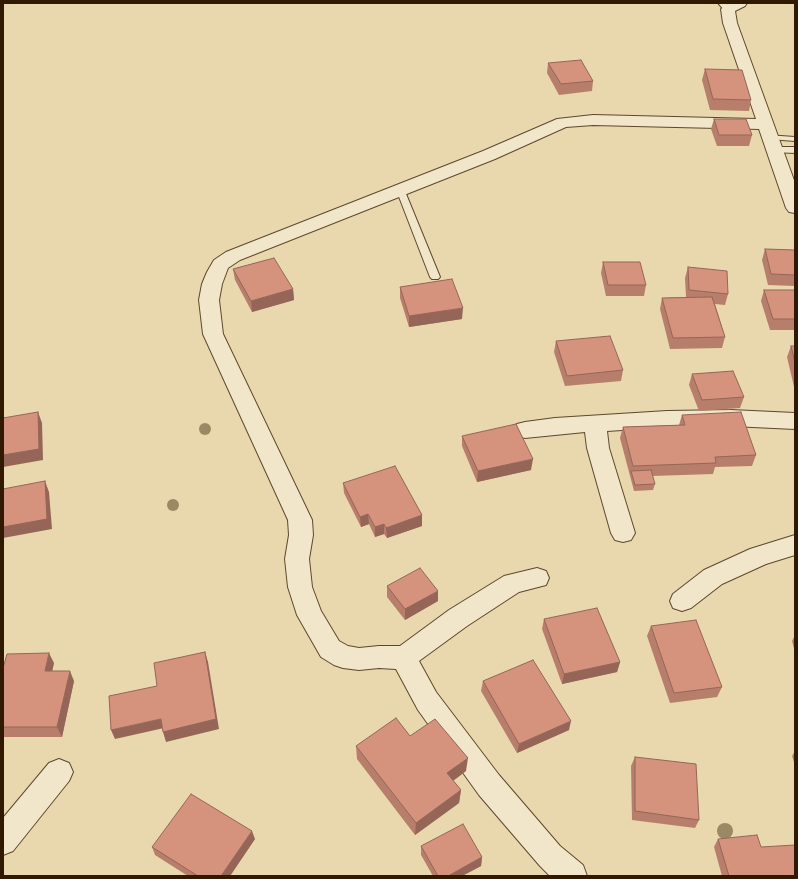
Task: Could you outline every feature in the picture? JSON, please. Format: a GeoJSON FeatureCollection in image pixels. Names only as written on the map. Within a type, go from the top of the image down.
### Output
{"type":"FeatureCollection","features":[{"type":"Feature","properties":{"kind":"street"},"geometry":{"type":"LineString","coordinates":[[730,5],[730,23],[795,208]]}},
{"type":"Feature","properties":{"kind":"street"},"geometry":{"type":"LineString","coordinates":[[537,578],[513,583],[458,618],[404,658],[379,657],[359,659],[343,657],[330,648],[310,615],[300,587],[297,559],[301,535],[300,520],[213,334],[209,300],[216,272],[221,264],[233,256],[489,155],[563,122],[593,120],[769,137]]}},
{"type":"Feature","properties":{"kind":"street"},"geometry":{"type":"LineString","coordinates":[[525,430],[667,419],[731,418],[795,421]]}},
{"type":"Feature","properties":{"kind":"street"},"geometry":{"type":"LineString","coordinates":[[595,424],[598,448],[623,533]]}},
{"type":"Feature","properties":{"kind":"street"},"geometry":{"type":"LineString","coordinates":[[682,601],[713,577],[759,556],[795,545]]}},
{"type":"Feature","properties":{"kind":"street"},"geometry":{"type":"LineString","coordinates":[[404,658],[427,701],[489,785],[550,856],[572,876]]}},
{"type":"Feature","properties":{"kind":"street"},"geometry":{"type":"LineString","coordinates":[[3,841],[59,772]]}},
{"type":"Feature","properties":{"kind":"lane"},"geometry":{"type":"LineString","coordinates":[[769,137],[795,139]]}},
{"type":"Feature","properties":{"kind":"lane"},"geometry":{"type":"LineString","coordinates":[[769,137],[795,150]]}},
{"type":"Feature","properties":{"kind":"lane"},"geometry":{"type":"LineString","coordinates":[[400,189],[435,277]]}},
{"type":"Feature","properties":{"kind":"building"},"geometry":{"type":"Polygon","coordinates":[[[581,60],[593,81],[561,84],[548,63],[581,60]]]}},
{"type":"Feature","properties":{"kind":"building"},"geometry":{"type":"Polygon","coordinates":[[[705,69],[742,70],[751,100],[713,99],[705,69]]]}},
{"type":"Feature","properties":{"kind":"building"},"geometry":{"type":"Polygon","coordinates":[[[714,119],[746,119],[752,135],[719,135],[714,119]]]}},
{"type":"Feature","properties":{"kind":"building"},"geometry":{"type":"Polygon","coordinates":[[[765,249],[795,250],[795,275],[771,274],[765,249]]]}},
{"type":"Feature","properties":{"kind":"building"},"geometry":{"type":"Polygon","coordinates":[[[274,258],[293,289],[251,301],[233,269],[274,258]]]}},
{"type":"Feature","properties":{"kind":"building"},"geometry":{"type":"Polygon","coordinates":[[[603,262],[640,262],[646,285],[608,285],[603,262]]]}},
{"type":"Feature","properties":{"kind":"building"},"geometry":{"type":"Polygon","coordinates":[[[688,267],[727,271],[728,294],[689,290],[688,267]]]}},
{"type":"Feature","properties":{"kind":"building"},"geometry":{"type":"Polygon","coordinates":[[[452,279],[463,308],[409,316],[400,287],[452,279]]]}},
{"type":"Feature","properties":{"kind":"building"},"geometry":{"type":"Polygon","coordinates":[[[764,290],[795,290],[795,319],[773,319],[764,290]]]}},
{"type":"Feature","properties":{"kind":"building"},"geometry":{"type":"Polygon","coordinates":[[[712,297],[725,337],[673,338],[662,298],[712,297]]]}},
{"type":"Feature","properties":{"kind":"building"},"geometry":{"type":"Polygon","coordinates":[[[610,336],[623,370],[567,376],[556,341],[610,336]]]}},
{"type":"Feature","properties":{"kind":"building"},"geometry":{"type":"Polygon","coordinates":[[[791,346],[795,346],[795,362],[791,346]]]}},
{"type":"Feature","properties":{"kind":"building"},"geometry":{"type":"Polygon","coordinates":[[[733,371],[744,397],[702,400],[692,374],[733,371]]]}},
{"type":"Feature","properties":{"kind":"building"},"geometry":{"type":"Polygon","coordinates":[[[38,412],[39,449],[3,455],[3,418],[38,412]]]}},
{"type":"Feature","properties":{"kind":"building"},"geometry":{"type":"Polygon","coordinates":[[[741,412],[756,455],[715,457],[716,463],[633,466],[623,427],[685,425],[682,415],[741,412]]]}},
{"type":"Feature","properties":{"kind":"building"},"geometry":{"type":"Polygon","coordinates":[[[516,424],[533,459],[478,471],[462,436],[516,424]]]}},
{"type":"Feature","properties":{"kind":"building"},"geometry":{"type":"Polygon","coordinates":[[[395,466],[422,515],[386,528],[384,524],[375,527],[368,514],[360,517],[343,483],[395,466]]]}},
{"type":"Feature","properties":{"kind":"building"},"geometry":{"type":"Polygon","coordinates":[[[651,470],[655,484],[635,485],[631,471],[651,470]]]}},
{"type":"Feature","properties":{"kind":"building"},"geometry":{"type":"Polygon","coordinates":[[[45,481],[47,519],[3,527],[3,489],[45,481]]]}},
{"type":"Feature","properties":{"kind":"building"},"geometry":{"type":"Polygon","coordinates":[[[420,568],[438,591],[405,609],[387,586],[420,568]]]}},
{"type":"Feature","properties":{"kind":"building"},"geometry":{"type":"Polygon","coordinates":[[[597,608],[620,662],[564,674],[544,619],[597,608]]]}},
{"type":"Feature","properties":{"kind":"building"},"geometry":{"type":"Polygon","coordinates":[[[696,620],[722,687],[674,693],[651,626],[696,620]]]}},
{"type":"Feature","properties":{"kind":"building"},"geometry":{"type":"Polygon","coordinates":[[[205,652],[216,719],[163,732],[161,719],[111,730],[109,696],[157,686],[154,663],[205,652]]]}},
{"type":"Feature","properties":{"kind":"building"},"geometry":{"type":"Polygon","coordinates":[[[49,653],[45,671],[70,671],[57,727],[3,727],[3,668],[7,654],[49,653]]]}},
{"type":"Feature","properties":{"kind":"building"},"geometry":{"type":"Polygon","coordinates":[[[533,660],[571,721],[519,744],[483,681],[533,660]]]}},
{"type":"Feature","properties":{"kind":"building"},"geometry":{"type":"Polygon","coordinates":[[[396,718],[410,736],[435,719],[468,758],[447,773],[461,790],[416,823],[356,746],[396,718]]]}},
{"type":"Feature","properties":{"kind":"building"},"geometry":{"type":"Polygon","coordinates":[[[635,757],[696,764],[699,820],[635,811],[635,757]]]}},
{"type":"Feature","properties":{"kind":"building"},"geometry":{"type":"Polygon","coordinates":[[[191,794],[252,831],[221,876],[198,876],[152,847],[191,794]]]}},
{"type":"Feature","properties":{"kind":"building"},"geometry":{"type":"Polygon","coordinates":[[[463,824],[482,857],[448,876],[438,876],[421,846],[463,824]]]}},
{"type":"Feature","properties":{"kind":"building"},"geometry":{"type":"Polygon","coordinates":[[[757,835],[761,847],[795,845],[795,876],[729,876],[718,839],[757,835]]]}}]}
